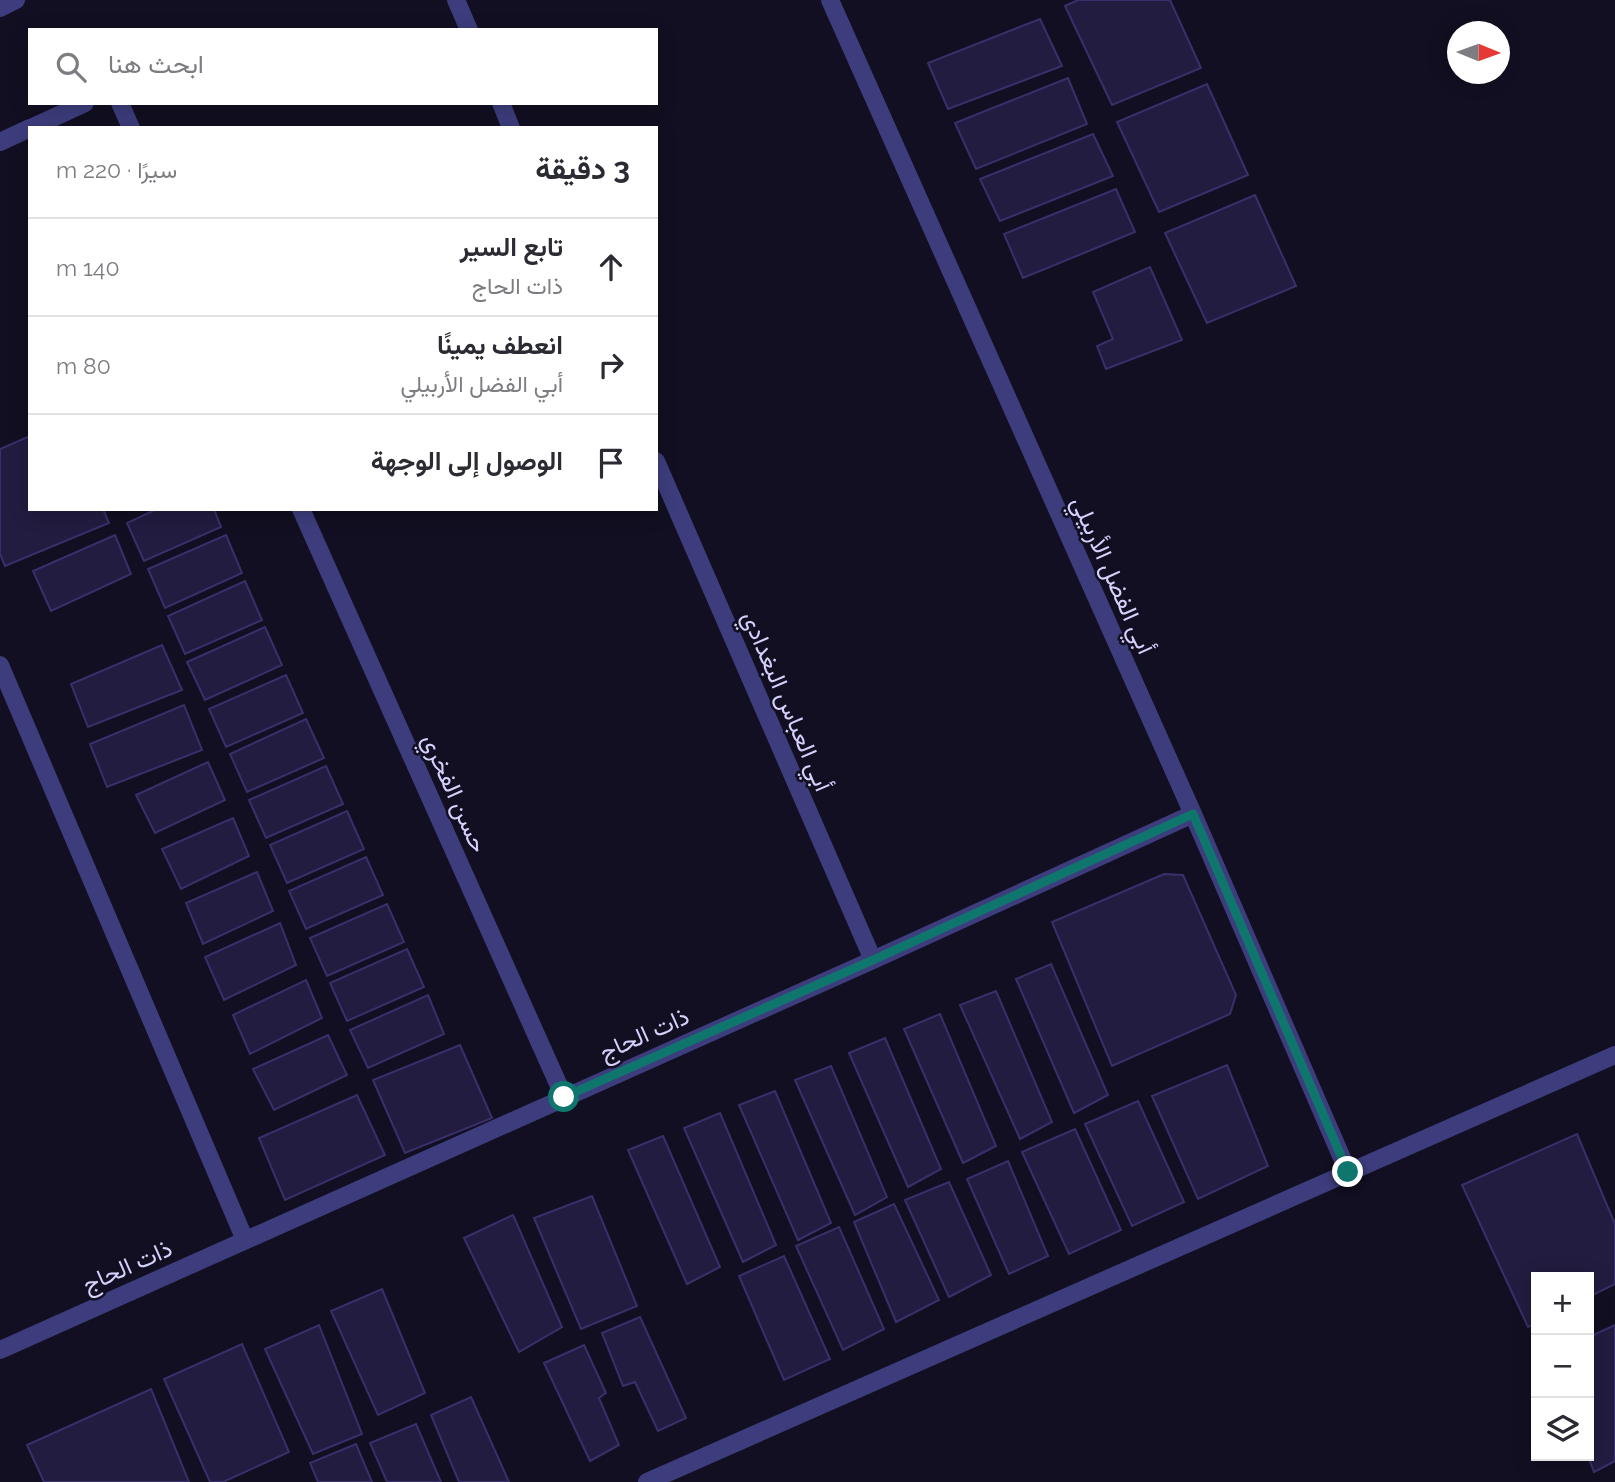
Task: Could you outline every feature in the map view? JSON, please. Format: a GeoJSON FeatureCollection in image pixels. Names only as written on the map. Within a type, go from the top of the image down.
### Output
{"type":"FeatureCollection","features":[{"type":"Feature","properties":{"kind":"street"},"geometry":{"type":"LineString","coordinates":[[0,8],[16,0]]}},
{"type":"Feature","properties":{"kind":"street"},"geometry":{"type":"LineString","coordinates":[[456,0],[468,28]]}},
{"type":"Feature","properties":{"kind":"street","name":"أبي الفضل الأربيلي"},"geometry":{"type":"LineString","coordinates":[[830,0],[1193,814],[1348,1172]]}},
{"type":"Feature","properties":{"kind":"street"},"geometry":{"type":"LineString","coordinates":[[34,126],[81,105]]}},
{"type":"Feature","properties":{"kind":"street"},"geometry":{"type":"LineString","coordinates":[[121,105],[130,126]]}},
{"type":"Feature","properties":{"kind":"street"},"geometry":{"type":"LineString","coordinates":[[502,105],[510,126]]}},
{"type":"Feature","properties":{"kind":"street"},"geometry":{"type":"LineString","coordinates":[[0,142],[28,129]]}},
{"type":"Feature","properties":{"kind":"street","name":"أبي العباس البغدادي"},"geometry":{"type":"LineString","coordinates":[[658,466],[873,960]]}},
{"type":"Feature","properties":{"kind":"street","name":"حسن الفخري"},"geometry":{"type":"LineString","coordinates":[[302,511],[564,1097]]}},
{"type":"Feature","properties":{"kind":"street"},"geometry":{"type":"LineString","coordinates":[[0,665],[245,1240]]}},
{"type":"Feature","properties":{"kind":"street","name":"ذات الحاج"},"geometry":{"type":"LineString","coordinates":[[0,1350],[1193,814]]}},
{"type":"Feature","properties":{"kind":"street"},"geometry":{"type":"LineString","coordinates":[[647,1482],[1615,1055]]}},
{"type":"Feature","properties":{"kind":"building"},"geometry":{"type":"Polygon","coordinates":[[[1078,0],[1170,0],[1201,68],[1112,105],[1065,6],[1078,0]]]}},
{"type":"Feature","properties":{"kind":"building"},"geometry":{"type":"Polygon","coordinates":[[[1040,19],[1062,66],[948,109],[928,63],[1040,19]]]}},
{"type":"Feature","properties":{"kind":"building"},"geometry":{"type":"Polygon","coordinates":[[[1068,78],[1087,124],[976,169],[955,123],[1068,78]]]}},
{"type":"Feature","properties":{"kind":"building"},"geometry":{"type":"Polygon","coordinates":[[[1207,84],[1248,175],[1159,212],[1117,122],[1207,84]]]}},
{"type":"Feature","properties":{"kind":"building"},"geometry":{"type":"Polygon","coordinates":[[[1093,134],[1113,176],[1000,221],[980,179],[1093,134]]]}},
{"type":"Feature","properties":{"kind":"building"},"geometry":{"type":"Polygon","coordinates":[[[1116,189],[1135,232],[1023,278],[1004,234],[1116,189]]]}},
{"type":"Feature","properties":{"kind":"building"},"geometry":{"type":"Polygon","coordinates":[[[1255,195],[1296,286],[1207,323],[1165,233],[1255,195]]]}},
{"type":"Feature","properties":{"kind":"building"},"geometry":{"type":"Polygon","coordinates":[[[1150,267],[1182,340],[1106,369],[1097,346],[1113,339],[1093,292],[1150,267]]]}},
{"type":"Feature","properties":{"kind":"building"},"geometry":{"type":"Polygon","coordinates":[[[28,437],[28,511],[104,511],[109,523],[5,566],[0,554],[0,449],[28,437]]]}},
{"type":"Feature","properties":{"kind":"building"},"geometry":{"type":"Polygon","coordinates":[[[153,511],[215,511],[221,527],[144,561],[127,523],[153,511]]]}},
{"type":"Feature","properties":{"kind":"building"},"geometry":{"type":"Polygon","coordinates":[[[115,535],[131,574],[51,611],[33,571],[115,535]]]}},
{"type":"Feature","properties":{"kind":"building"},"geometry":{"type":"Polygon","coordinates":[[[226,535],[242,573],[165,608],[148,569],[226,535]]]}},
{"type":"Feature","properties":{"kind":"building"},"geometry":{"type":"Polygon","coordinates":[[[245,581],[262,620],[185,654],[168,616],[245,581]]]}},
{"type":"Feature","properties":{"kind":"building"},"geometry":{"type":"Polygon","coordinates":[[[265,627],[282,665],[205,700],[187,662],[265,627]]]}},
{"type":"Feature","properties":{"kind":"building"},"geometry":{"type":"Polygon","coordinates":[[[162,645],[182,690],[88,727],[71,684],[162,645]]]}},
{"type":"Feature","properties":{"kind":"building"},"geometry":{"type":"Polygon","coordinates":[[[286,675],[303,713],[226,747],[209,709],[286,675]]]}},
{"type":"Feature","properties":{"kind":"building"},"geometry":{"type":"Polygon","coordinates":[[[184,705],[202,750],[107,787],[90,744],[184,705]]]}},
{"type":"Feature","properties":{"kind":"building"},"geometry":{"type":"Polygon","coordinates":[[[306,719],[324,758],[247,792],[230,754],[306,719]]]}},
{"type":"Feature","properties":{"kind":"building"},"geometry":{"type":"Polygon","coordinates":[[[208,762],[225,800],[155,833],[136,795],[208,762]]]}},
{"type":"Feature","properties":{"kind":"building"},"geometry":{"type":"Polygon","coordinates":[[[326,766],[343,804],[266,838],[249,800],[326,766]]]}},
{"type":"Feature","properties":{"kind":"building"},"geometry":{"type":"Polygon","coordinates":[[[347,811],[364,849],[287,883],[270,845],[347,811]]]}},
{"type":"Feature","properties":{"kind":"building"},"geometry":{"type":"Polygon","coordinates":[[[233,818],[249,856],[181,889],[162,849],[233,818]]]}},
{"type":"Feature","properties":{"kind":"building"},"geometry":{"type":"Polygon","coordinates":[[[366,857],[383,895],[306,929],[289,891],[366,857]]]}},
{"type":"Feature","properties":{"kind":"building"},"geometry":{"type":"Polygon","coordinates":[[[257,872],[273,911],[203,944],[186,903],[257,872]]]}},
{"type":"Feature","properties":{"kind":"building"},"geometry":{"type":"Polygon","coordinates":[[[1164,874],[1183,875],[1236,995],[1230,1014],[1112,1066],[1052,922],[1164,874]]]}},
{"type":"Feature","properties":{"kind":"building"},"geometry":{"type":"Polygon","coordinates":[[[387,904],[404,942],[327,976],[310,938],[387,904]]]}},
{"type":"Feature","properties":{"kind":"building"},"geometry":{"type":"Polygon","coordinates":[[[280,923],[296,965],[224,1000],[205,957],[280,923]]]}},
{"type":"Feature","properties":{"kind":"building"},"geometry":{"type":"Polygon","coordinates":[[[407,949],[424,987],[347,1021],[330,983],[407,949]]]}},
{"type":"Feature","properties":{"kind":"building"},"geometry":{"type":"Polygon","coordinates":[[[1051,964],[1108,1095],[1074,1113],[1016,979],[1051,964]]]}},
{"type":"Feature","properties":{"kind":"building"},"geometry":{"type":"Polygon","coordinates":[[[306,980],[322,1018],[250,1054],[233,1015],[306,980]]]}},
{"type":"Feature","properties":{"kind":"building"},"geometry":{"type":"Polygon","coordinates":[[[996,991],[1052,1122],[1020,1139],[960,1005],[996,991]]]}},
{"type":"Feature","properties":{"kind":"building"},"geometry":{"type":"Polygon","coordinates":[[[428,995],[444,1034],[368,1068],[350,1030],[428,995]]]}},
{"type":"Feature","properties":{"kind":"building"},"geometry":{"type":"Polygon","coordinates":[[[940,1014],[996,1146],[963,1163],[904,1029],[940,1014]]]}},
{"type":"Feature","properties":{"kind":"building"},"geometry":{"type":"Polygon","coordinates":[[[328,1035],[347,1075],[274,1110],[253,1069],[328,1035]]]}},
{"type":"Feature","properties":{"kind":"building"},"geometry":{"type":"Polygon","coordinates":[[[885,1038],[941,1169],[908,1187],[849,1053],[885,1038]]]}},
{"type":"Feature","properties":{"kind":"building"},"geometry":{"type":"Polygon","coordinates":[[[460,1045],[492,1118],[405,1153],[373,1080],[460,1045]]]}},
{"type":"Feature","properties":{"kind":"building"},"geometry":{"type":"Polygon","coordinates":[[[1227,1065],[1268,1166],[1198,1199],[1152,1096],[1227,1065]]]}},
{"type":"Feature","properties":{"kind":"building"},"geometry":{"type":"Polygon","coordinates":[[[831,1066],[887,1197],[855,1215],[795,1080],[831,1066]]]}},
{"type":"Feature","properties":{"kind":"building"},"geometry":{"type":"Polygon","coordinates":[[[775,1091],[831,1223],[798,1240],[739,1105],[775,1091]]]}},
{"type":"Feature","properties":{"kind":"building"},"geometry":{"type":"Polygon","coordinates":[[[357,1095],[385,1155],[285,1200],[259,1138],[357,1095]]]}},
{"type":"Feature","properties":{"kind":"building"},"geometry":{"type":"Polygon","coordinates":[[[1138,1101],[1184,1202],[1132,1226],[1085,1124],[1138,1101]]]}},
{"type":"Feature","properties":{"kind":"building"},"geometry":{"type":"Polygon","coordinates":[[[720,1113],[776,1245],[743,1262],[684,1128],[720,1113]]]}},
{"type":"Feature","properties":{"kind":"building"},"geometry":{"type":"Polygon","coordinates":[[[1075,1129],[1121,1230],[1069,1254],[1022,1152],[1075,1129]]]}},
{"type":"Feature","properties":{"kind":"building"},"geometry":{"type":"Polygon","coordinates":[[[1577,1134],[1615,1224],[1615,1284],[1594,1294],[1594,1272],[1531,1272],[1531,1326],[1528,1327],[1462,1185],[1577,1134]]]}},
{"type":"Feature","properties":{"kind":"building"},"geometry":{"type":"Polygon","coordinates":[[[663,1136],[720,1267],[687,1284],[628,1150],[663,1136]]]}},
{"type":"Feature","properties":{"kind":"building"},"geometry":{"type":"Polygon","coordinates":[[[1008,1161],[1048,1256],[1009,1274],[967,1179],[1008,1161]]]}},
{"type":"Feature","properties":{"kind":"building"},"geometry":{"type":"Polygon","coordinates":[[[949,1182],[991,1275],[949,1297],[905,1200],[949,1182]]]}},
{"type":"Feature","properties":{"kind":"building"},"geometry":{"type":"Polygon","coordinates":[[[592,1196],[637,1306],[581,1329],[534,1218],[592,1196]]]}},
{"type":"Feature","properties":{"kind":"building"},"geometry":{"type":"Polygon","coordinates":[[[894,1204],[939,1300],[896,1322],[854,1222],[894,1204]]]}},
{"type":"Feature","properties":{"kind":"building"},"geometry":{"type":"Polygon","coordinates":[[[513,1215],[562,1327],[519,1352],[464,1238],[513,1215]]]}},
{"type":"Feature","properties":{"kind":"building"},"geometry":{"type":"Polygon","coordinates":[[[839,1227],[884,1329],[843,1350],[796,1246],[839,1227]]]}},
{"type":"Feature","properties":{"kind":"building"},"geometry":{"type":"Polygon","coordinates":[[[784,1256],[830,1359],[784,1380],[739,1276],[784,1256]]]}},
{"type":"Feature","properties":{"kind":"building"},"geometry":{"type":"Polygon","coordinates":[[[382,1289],[425,1393],[378,1415],[331,1311],[382,1289]]]}},
{"type":"Feature","properties":{"kind":"building"},"geometry":{"type":"Polygon","coordinates":[[[640,1317],[686,1418],[658,1431],[635,1382],[623,1386],[602,1333],[640,1317]]]}},
{"type":"Feature","properties":{"kind":"building"},"geometry":{"type":"Polygon","coordinates":[[[319,1325],[362,1434],[313,1454],[265,1349],[319,1325]]]}},
{"type":"Feature","properties":{"kind":"building"},"geometry":{"type":"Polygon","coordinates":[[[1615,1325],[1615,1461],[1594,1472],[1590,1461],[1594,1461],[1594,1335],[1615,1325]]]}},
{"type":"Feature","properties":{"kind":"building"},"geometry":{"type":"Polygon","coordinates":[[[242,1344],[289,1452],[223,1482],[210,1482],[164,1379],[242,1344]]]}},
{"type":"Feature","properties":{"kind":"building"},"geometry":{"type":"Polygon","coordinates":[[[584,1345],[606,1393],[599,1398],[619,1445],[590,1461],[544,1363],[584,1345]]]}},
{"type":"Feature","properties":{"kind":"building"},"geometry":{"type":"Polygon","coordinates":[[[151,1389],[189,1482],[44,1482],[27,1445],[151,1389]]]}},
{"type":"Feature","properties":{"kind":"building"},"geometry":{"type":"Polygon","coordinates":[[[471,1397],[509,1482],[459,1482],[431,1415],[471,1397]]]}},
{"type":"Feature","properties":{"kind":"building"},"geometry":{"type":"Polygon","coordinates":[[[416,1424],[441,1482],[387,1482],[370,1443],[416,1424]]]}},
{"type":"Feature","properties":{"kind":"building"},"geometry":{"type":"Polygon","coordinates":[[[356,1444],[372,1482],[318,1482],[310,1463],[356,1444]]]}},
{"type":"Feature","properties":{"kind":"route"},"geometry":{"type":"LineString","coordinates":[[564,1097],[1193,814],[1348,1172]]}}]}
